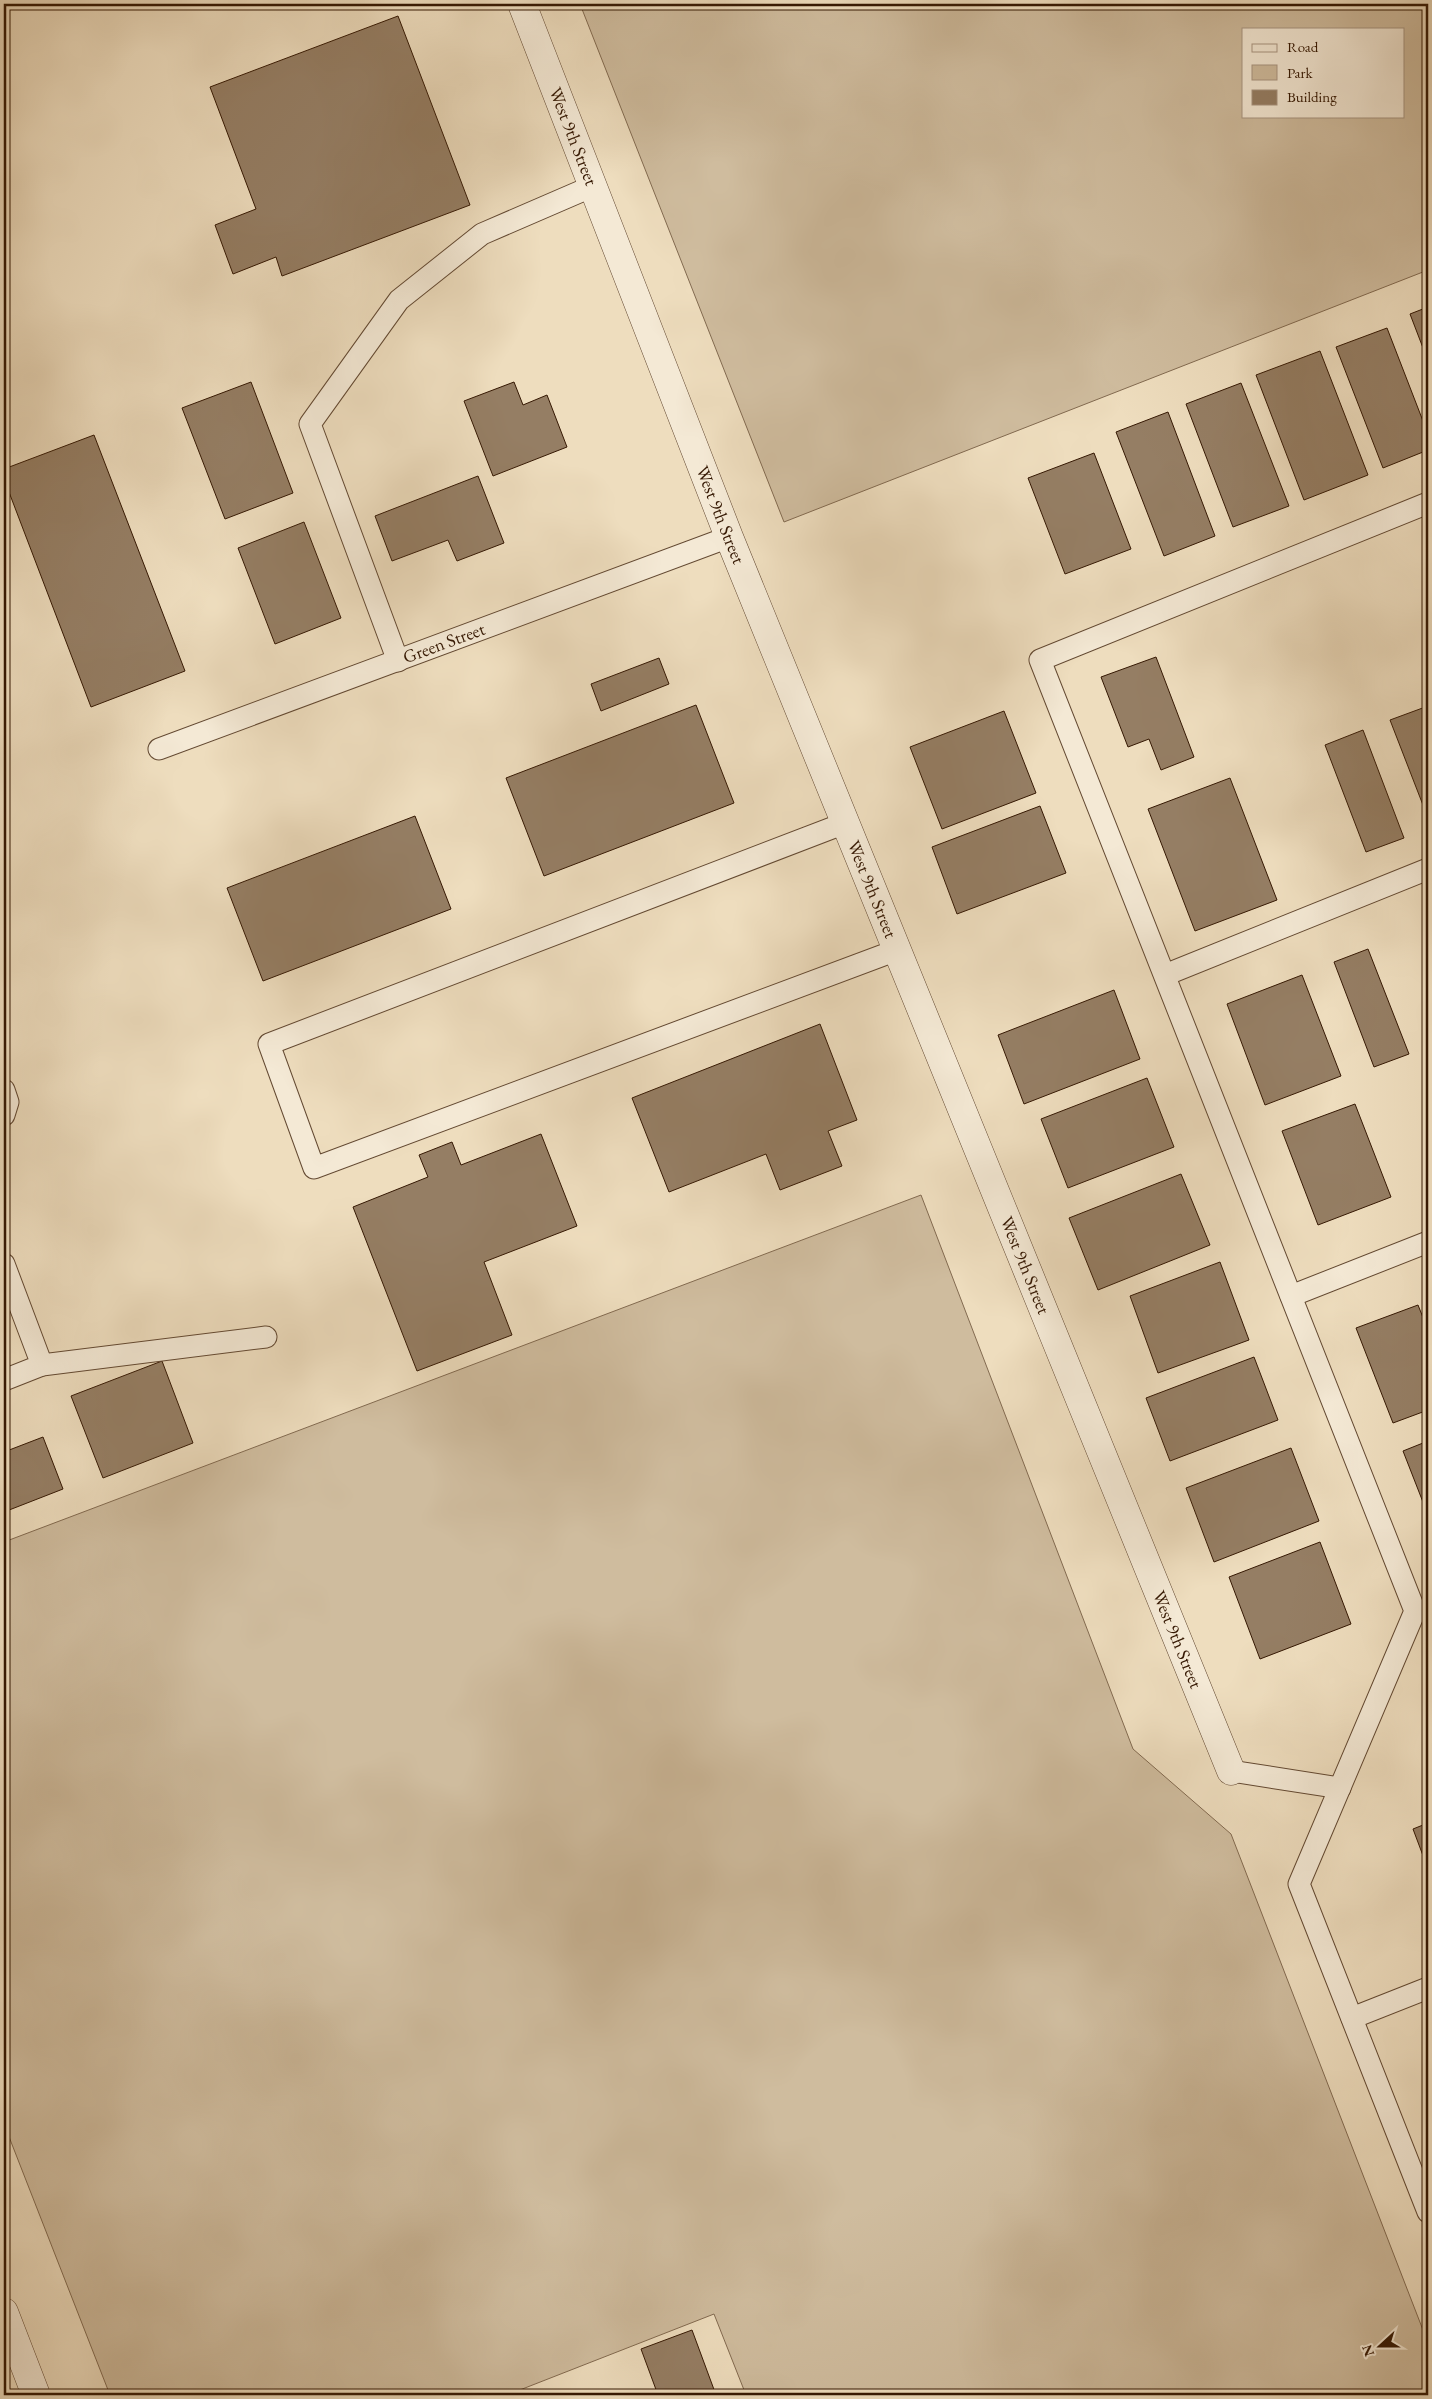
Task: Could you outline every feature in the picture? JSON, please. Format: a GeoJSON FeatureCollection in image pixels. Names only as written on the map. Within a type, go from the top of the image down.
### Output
{"type":"FeatureCollection","features":[{"type":"Feature","properties":{"kind":"street","name":"West 9th Street"},"geometry":{"type":"LineString","coordinates":[[522,4],[729,538],[1231,1771]]}},
{"type":"Feature","properties":{"kind":"street"},"geometry":{"type":"LineString","coordinates":[[4,2312],[36,2395]]}},
{"type":"Feature","properties":{"kind":"lane"},"geometry":{"type":"LineString","coordinates":[[398,661],[310,424],[399,300],[482,234],[593,186]]}},
{"type":"Feature","properties":{"kind":"lane"},"geometry":{"type":"LineString","coordinates":[[1428,503],[1040,660],[1291,1296],[1422,1609],[1340,1788],[1299,1884],[1428,2212]]}},
{"type":"Feature","properties":{"kind":"lane","name":"Green Street"},"geometry":{"type":"LineString","coordinates":[[159,749],[729,538]]}},
{"type":"Feature","properties":{"kind":"lane"},"geometry":{"type":"LineString","coordinates":[[845,823],[269,1044],[314,1168],[897,950]]}},
{"type":"Feature","properties":{"kind":"lane"},"geometry":{"type":"LineString","coordinates":[[1165,975],[1428,869]]}},
{"type":"Feature","properties":{"kind":"lane"},"geometry":{"type":"LineString","coordinates":[[4,1090],[8,1102],[4,1115]]}},
{"type":"Feature","properties":{"kind":"lane"},"geometry":{"type":"LineString","coordinates":[[1291,1296],[1428,1242]]}},
{"type":"Feature","properties":{"kind":"lane"},"geometry":{"type":"LineString","coordinates":[[4,1264],[42,1365]]}},
{"type":"Feature","properties":{"kind":"lane"},"geometry":{"type":"LineString","coordinates":[[4,1380],[42,1365],[266,1338]]}},
{"type":"Feature","properties":{"kind":"lane"},"geometry":{"type":"LineString","coordinates":[[1231,1771],[1340,1788]]}},
{"type":"Feature","properties":{"kind":"lane"},"geometry":{"type":"LineString","coordinates":[[1352,2018],[1428,1988]]}},
{"type":"Feature","properties":{"kind":"green space"},"geometry":{"type":"Polygon","coordinates":[[[580,4],[1428,4],[1428,270],[784,522],[580,4]]]}},
{"type":"Feature","properties":{"kind":"green space"},"geometry":{"type":"Polygon","coordinates":[[[921,1195],[1133,1749],[1231,1834],[1428,2343],[1428,2395],[746,2395],[714,2314],[507,2395],[110,2395],[4,2124],[4,1542],[921,1195]]]}},
{"type":"Feature","properties":{"kind":"building"},"geometry":{"type":"Polygon","coordinates":[[[398,16],[470,205],[282,276],[276,257],[233,274],[215,225],[256,209],[210,87],[398,16]]]}},
{"type":"Feature","properties":{"kind":"building"},"geometry":{"type":"Polygon","coordinates":[[[1428,307],[1428,361],[1410,314],[1428,307]]]}},
{"type":"Feature","properties":{"kind":"building"},"geometry":{"type":"Polygon","coordinates":[[[1387,328],[1428,434],[1428,450],[1383,468],[1336,347],[1387,328]]]}},
{"type":"Feature","properties":{"kind":"building"},"geometry":{"type":"Polygon","coordinates":[[[1320,351],[1368,475],[1304,500],[1256,375],[1320,351]]]}},
{"type":"Feature","properties":{"kind":"building"},"geometry":{"type":"Polygon","coordinates":[[[251,382],[293,493],[225,519],[182,408],[251,382]]]}},
{"type":"Feature","properties":{"kind":"building"},"geometry":{"type":"Polygon","coordinates":[[[514,382],[523,405],[547,395],[567,447],[493,476],[464,401],[514,382]]]}},
{"type":"Feature","properties":{"kind":"building"},"geometry":{"type":"Polygon","coordinates":[[[1241,383],[1289,506],[1233,527],[1186,404],[1241,383]]]}},
{"type":"Feature","properties":{"kind":"building"},"geometry":{"type":"Polygon","coordinates":[[[1168,412],[1215,536],[1164,556],[1116,432],[1168,412]]]}},
{"type":"Feature","properties":{"kind":"building"},"geometry":{"type":"Polygon","coordinates":[[[94,435],[185,671],[91,707],[4,479],[4,469],[94,435]]]}},
{"type":"Feature","properties":{"kind":"building"},"geometry":{"type":"Polygon","coordinates":[[[1094,453],[1131,549],[1065,574],[1028,478],[1094,453]]]}},
{"type":"Feature","properties":{"kind":"building"},"geometry":{"type":"Polygon","coordinates":[[[478,476],[504,543],[457,561],[448,540],[392,561],[375,516],[478,476]]]}},
{"type":"Feature","properties":{"kind":"building"},"geometry":{"type":"Polygon","coordinates":[[[304,522],[341,618],[275,644],[238,548],[304,522]]]}},
{"type":"Feature","properties":{"kind":"building"},"geometry":{"type":"Polygon","coordinates":[[[1156,657],[1194,757],[1161,770],[1149,739],[1128,747],[1101,677],[1156,657]]]}},
{"type":"Feature","properties":{"kind":"building"},"geometry":{"type":"Polygon","coordinates":[[[659,658],[669,684],[601,711],[591,684],[659,658]]]}},
{"type":"Feature","properties":{"kind":"building"},"geometry":{"type":"Polygon","coordinates":[[[696,705],[734,803],[544,876],[506,778],[696,705]]]}},
{"type":"Feature","properties":{"kind":"building"},"geometry":{"type":"Polygon","coordinates":[[[1428,706],[1428,818],[1390,720],[1428,706]]]}},
{"type":"Feature","properties":{"kind":"building"},"geometry":{"type":"Polygon","coordinates":[[[1004,711],[1036,793],[942,829],[910,747],[1004,711]]]}},
{"type":"Feature","properties":{"kind":"building"},"geometry":{"type":"Polygon","coordinates":[[[1363,730],[1404,838],[1366,852],[1325,745],[1363,730]]]}},
{"type":"Feature","properties":{"kind":"building"},"geometry":{"type":"Polygon","coordinates":[[[1230,778],[1277,900],[1195,931],[1148,809],[1230,778]]]}},
{"type":"Feature","properties":{"kind":"building"},"geometry":{"type":"Polygon","coordinates":[[[1040,806],[1066,873],[957,914],[932,847],[1040,806]]]}},
{"type":"Feature","properties":{"kind":"building"},"geometry":{"type":"Polygon","coordinates":[[[415,816],[451,909],[263,981],[227,888],[415,816]]]}},
{"type":"Feature","properties":{"kind":"building"},"geometry":{"type":"Polygon","coordinates":[[[1368,949],[1409,1054],[1374,1067],[1334,962],[1368,949]]]}},
{"type":"Feature","properties":{"kind":"building"},"geometry":{"type":"Polygon","coordinates":[[[1302,975],[1341,1076],[1265,1105],[1227,1004],[1302,975]]]}},
{"type":"Feature","properties":{"kind":"building"},"geometry":{"type":"Polygon","coordinates":[[[1114,990],[1140,1059],[1024,1104],[998,1035],[1114,990]]]}},
{"type":"Feature","properties":{"kind":"building"},"geometry":{"type":"Polygon","coordinates":[[[820,1024],[857,1120],[828,1131],[842,1166],[780,1190],[766,1154],[669,1192],[632,1098],[820,1024]]]}},
{"type":"Feature","properties":{"kind":"building"},"geometry":{"type":"Polygon","coordinates":[[[1147,1078],[1174,1147],[1068,1188],[1041,1119],[1147,1078]]]}},
{"type":"Feature","properties":{"kind":"building"},"geometry":{"type":"Polygon","coordinates":[[[1355,1104],[1391,1197],[1318,1225],[1282,1131],[1355,1104]]]}},
{"type":"Feature","properties":{"kind":"building"},"geometry":{"type":"Polygon","coordinates":[[[541,1134],[577,1226],[484,1262],[512,1335],[417,1371],[353,1207],[428,1177],[419,1155],[452,1142],[461,1165],[541,1134]]]}},
{"type":"Feature","properties":{"kind":"building"},"geometry":{"type":"Polygon","coordinates":[[[1181,1174],[1210,1245],[1098,1290],[1069,1218],[1181,1174]]]}},
{"type":"Feature","properties":{"kind":"building"},"geometry":{"type":"Polygon","coordinates":[[[1220,1262],[1249,1340],[1158,1373],[1130,1296],[1220,1262]]]}},
{"type":"Feature","properties":{"kind":"building"},"geometry":{"type":"Polygon","coordinates":[[[1418,1305],[1428,1330],[1428,1410],[1393,1423],[1356,1328],[1418,1305]]]}},
{"type":"Feature","properties":{"kind":"building"},"geometry":{"type":"Polygon","coordinates":[[[1254,1357],[1278,1420],[1170,1461],[1146,1398],[1254,1357]]]}},
{"type":"Feature","properties":{"kind":"building"},"geometry":{"type":"Polygon","coordinates":[[[162,1361],[193,1443],[103,1478],[71,1396],[162,1361]]]}},
{"type":"Feature","properties":{"kind":"building"},"geometry":{"type":"Polygon","coordinates":[[[43,1437],[63,1489],[4,1512],[4,1452],[43,1437]]]}},
{"type":"Feature","properties":{"kind":"building"},"geometry":{"type":"Polygon","coordinates":[[[1428,1441],[1428,1515],[1403,1451],[1428,1441]]]}},
{"type":"Feature","properties":{"kind":"building"},"geometry":{"type":"Polygon","coordinates":[[[1291,1448],[1319,1521],[1214,1562],[1186,1488],[1291,1448]]]}},
{"type":"Feature","properties":{"kind":"building"},"geometry":{"type":"Polygon","coordinates":[[[1320,1542],[1351,1624],[1260,1659],[1229,1577],[1320,1542]]]}},
{"type":"Feature","properties":{"kind":"building"},"geometry":{"type":"Polygon","coordinates":[[[1428,1823],[1428,1869],[1413,1829],[1428,1823]]]}},
{"type":"Feature","properties":{"kind":"building"},"geometry":{"type":"Polygon","coordinates":[[[692,2330],[716,2395],[658,2395],[641,2349],[692,2330]]]}}]}
